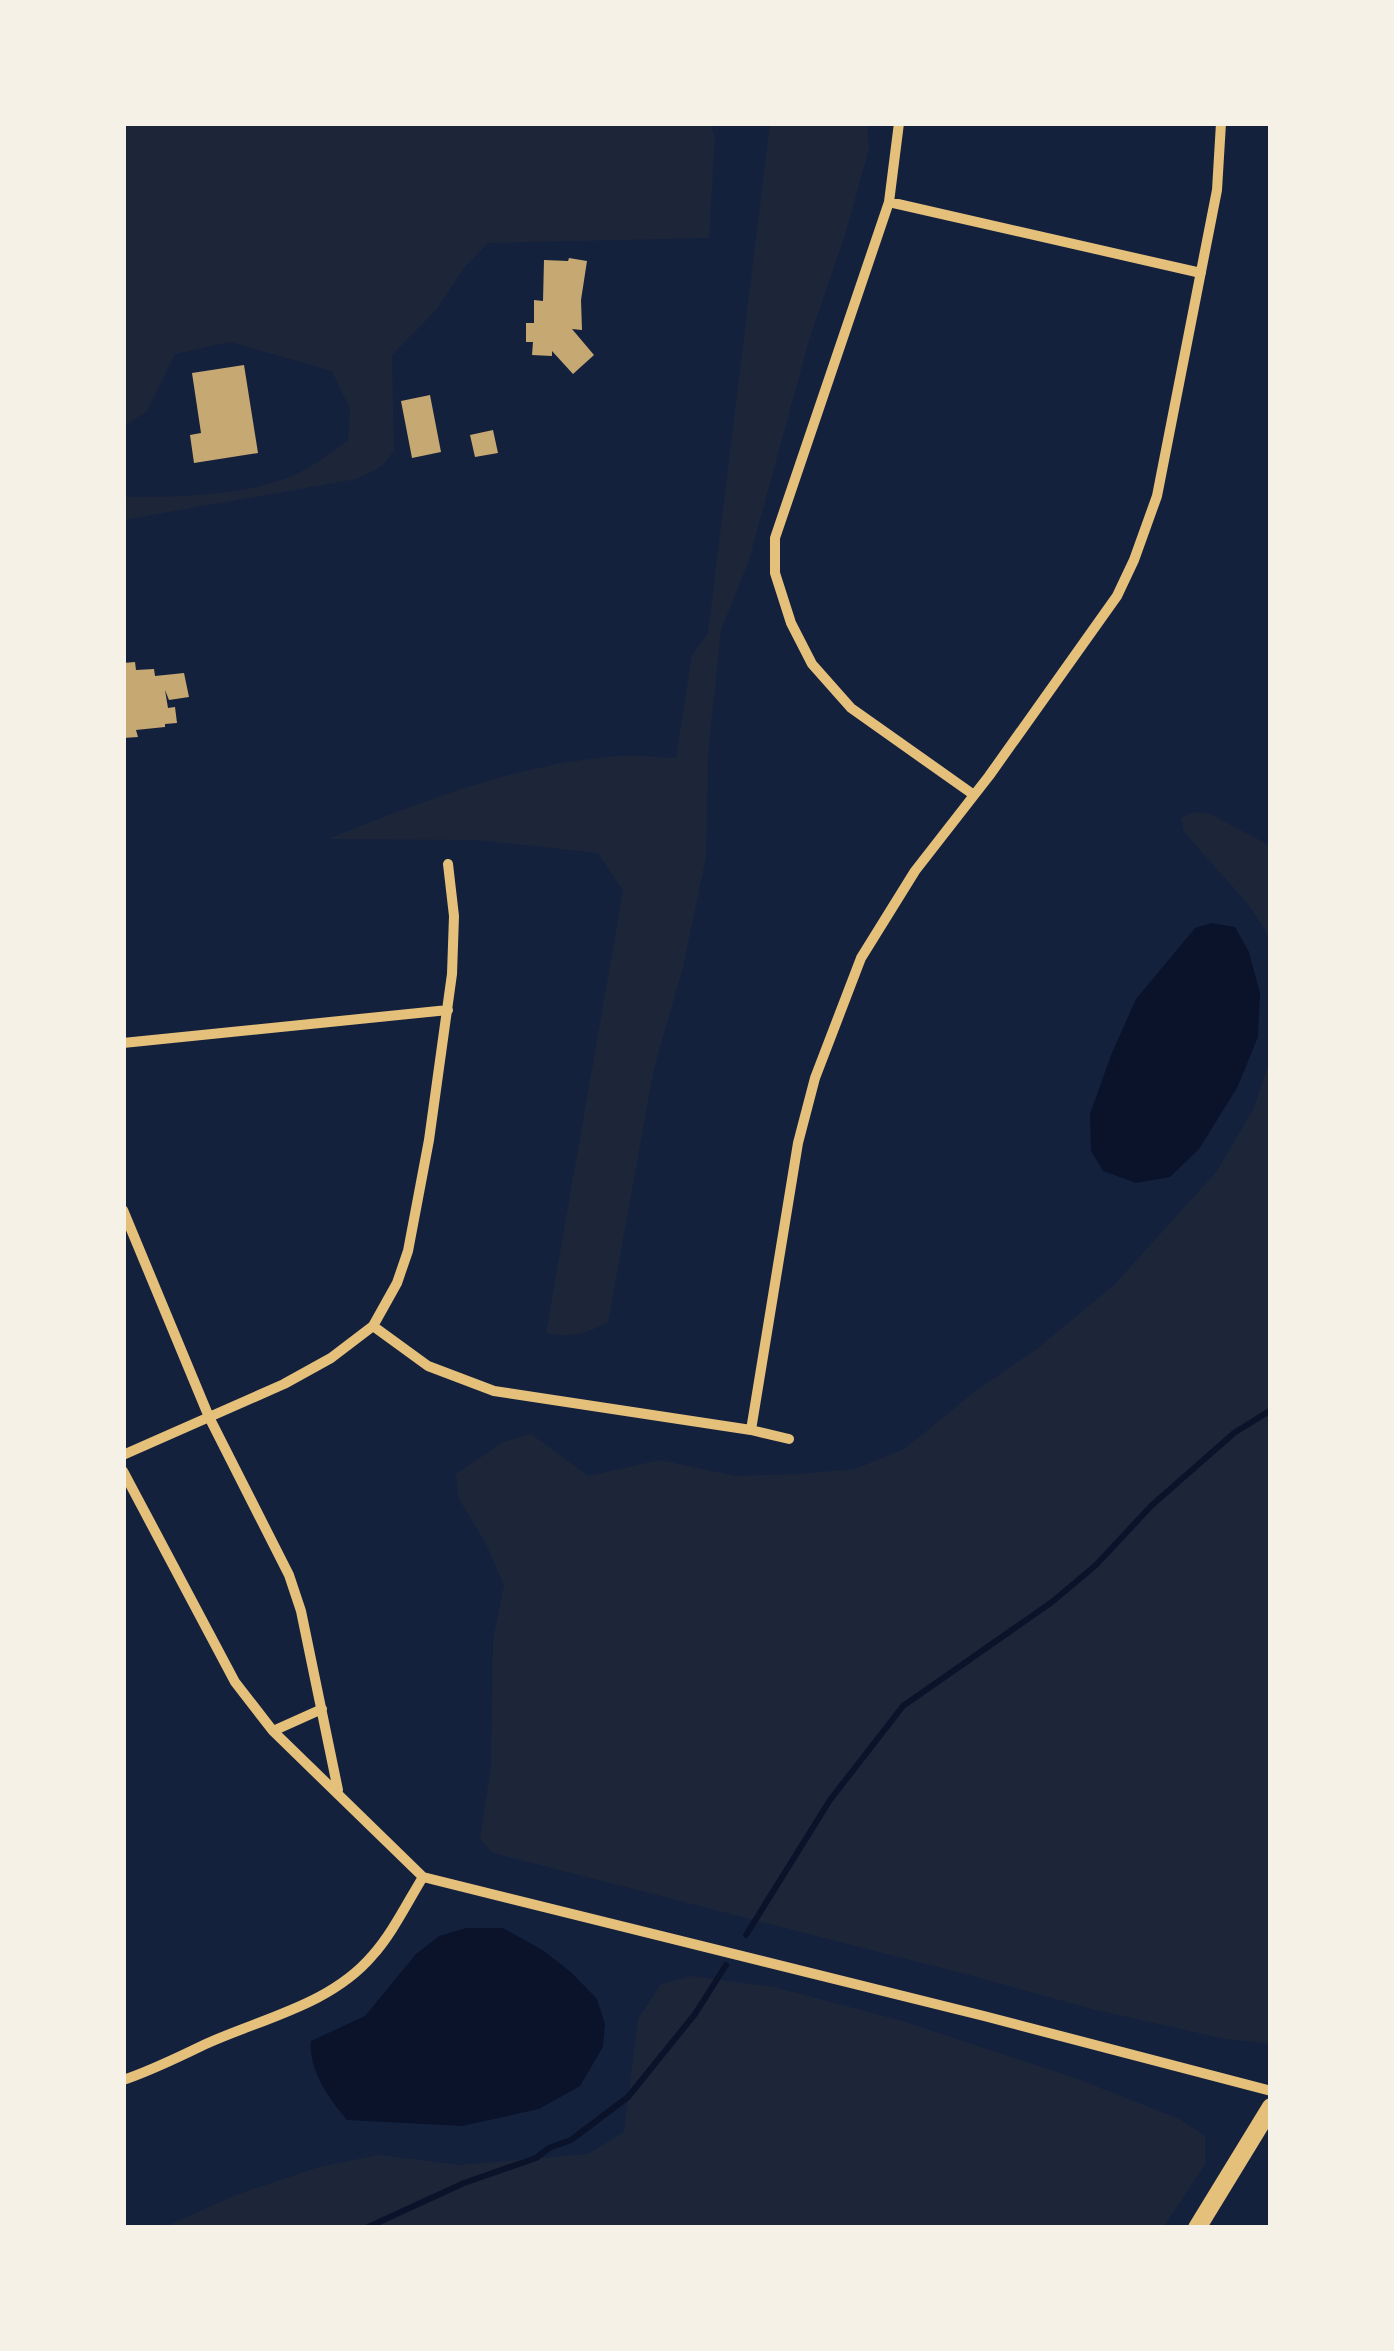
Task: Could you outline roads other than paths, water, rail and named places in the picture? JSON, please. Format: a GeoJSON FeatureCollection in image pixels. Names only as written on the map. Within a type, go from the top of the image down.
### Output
{"type":"FeatureCollection","features":[{"type":"Feature","properties":{"kind":"main road"},"geometry":{"type":"LineString","coordinates":[[1197,2228],[1271,2108]]}},
{"type":"Feature","properties":{"kind":"street"},"geometry":{"type":"LineString","coordinates":[[898,123],[889,202],[775,538],[775,573],[791,623],[812,664],[851,708],[974,795]]}},
{"type":"Feature","properties":{"kind":"street"},"geometry":{"type":"LineString","coordinates":[[751,1430],[798,1143],[815,1078],[861,958],[915,871],[1117,596],[1134,560],[1157,496],[1202,273],[1217,190],[1221,123]]}},
{"type":"Feature","properties":{"kind":"street"},"geometry":{"type":"LineString","coordinates":[[889,202],[1202,273]]}},
{"type":"Feature","properties":{"kind":"street"},"geometry":{"type":"LineString","coordinates":[[123,1455],[284,1384],[331,1358],[374,1325],[398,1283],[429,1140],[448,1010],[454,937],[448,864]]}},
{"type":"Feature","properties":{"kind":"street"},"geometry":{"type":"LineString","coordinates":[[123,1043],[448,1010]]}},
{"type":"Feature","properties":{"kind":"street"},"geometry":{"type":"LineString","coordinates":[[123,1210],[209,1418],[289,1576],[301,1611],[338,1793]]}},
{"type":"Feature","properties":{"kind":"street"},"geometry":{"type":"LineString","coordinates":[[374,1325],[428,1366],[494,1391],[789,1439]]}},
{"type":"Feature","properties":{"kind":"street"},"geometry":{"type":"LineString","coordinates":[[123,1471],[235,1682],[273,1731],[423,1877],[1271,2091]]}},
{"type":"Feature","properties":{"kind":"street"},"geometry":{"type":"LineString","coordinates":[[273,1731],[322,1709]]}},
{"type":"Feature","properties":{"kind":"street"},"geometry":{"type":"LineString","coordinates":[[123,2080],[304,2005],[340,1982],[372,1956],[423,1877]]}},
{"type":"Feature","properties":{"kind":"waterway"},"geometry":{"type":"LineString","coordinates":[[746,1935],[830,1800],[903,1706],[1052,1602],[1234,1433],[1271,1410]]}},
{"type":"Feature","properties":{"kind":"waterway"},"geometry":{"type":"LineString","coordinates":[[366,2228],[571,2140],[628,2097],[695,2014],[726,1965]]}}]}
